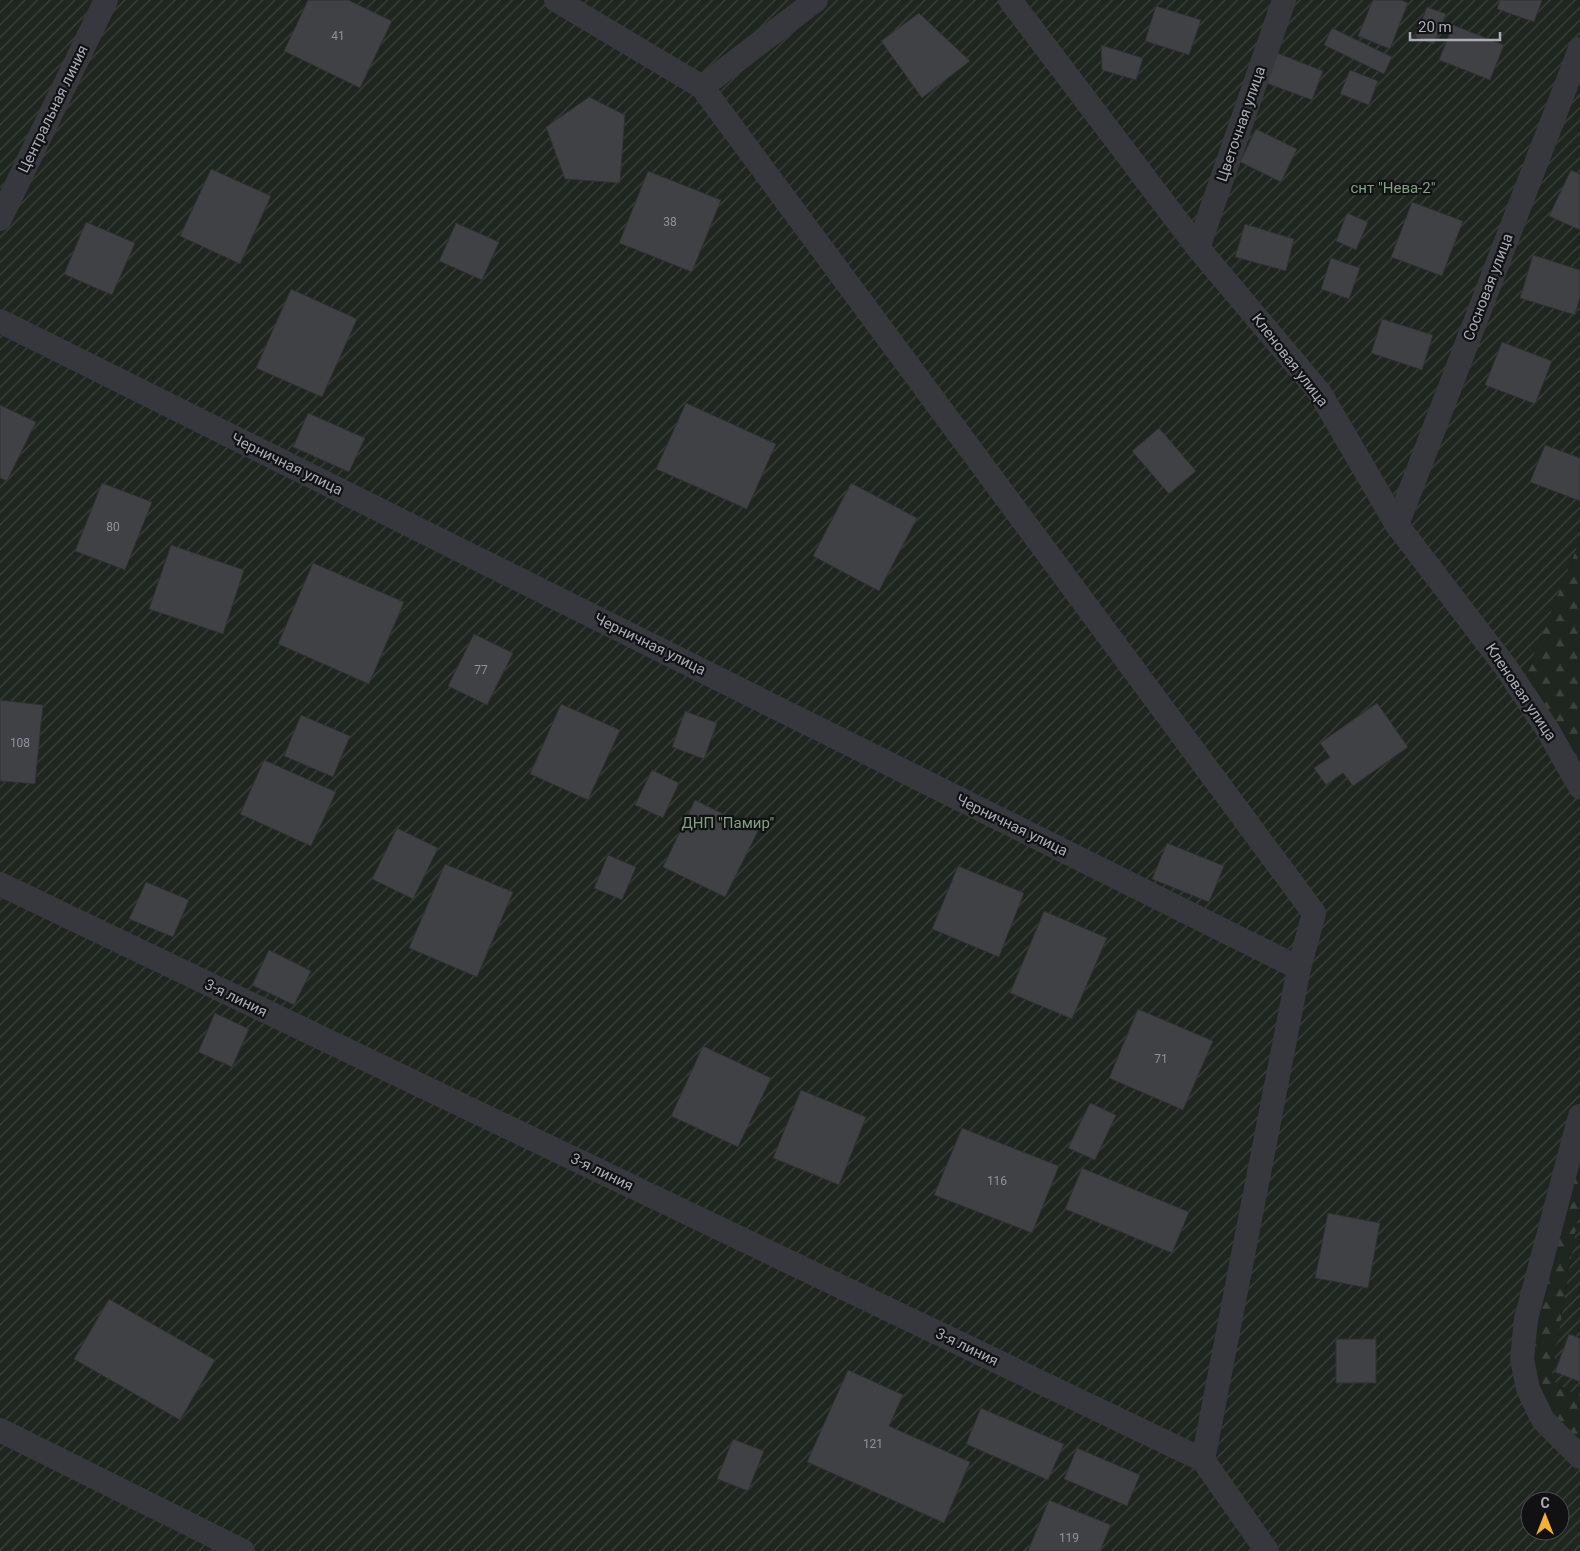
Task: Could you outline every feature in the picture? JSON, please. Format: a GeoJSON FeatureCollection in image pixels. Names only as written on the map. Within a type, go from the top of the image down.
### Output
{"type":"FeatureCollection","features":[{"type":"Feature","properties":{"kind":"street","name":"Центральная линия"},"geometry":{"type":"LineString","coordinates":[[0,219],[106,0]]}},
{"type":"Feature","properties":{"kind":"street"},"geometry":{"type":"LineString","coordinates":[[556,0],[702,87],[1314,913],[1299,968],[1203,1460],[1267,1551]]}},
{"type":"Feature","properties":{"kind":"street"},"geometry":{"type":"LineString","coordinates":[[702,87],[816,0]]}},
{"type":"Feature","properties":{"kind":"street","name":"Кленовая улица"},"geometry":{"type":"LineString","coordinates":[[1010,0],[1198,248],[1320,393],[1397,525],[1505,666],[1547,729],[1580,787]]}},
{"type":"Feature","properties":{"kind":"street","name":"Цветочная улица"},"geometry":{"type":"LineString","coordinates":[[1198,248],[1284,0]]}},
{"type":"Feature","properties":{"kind":"street","name":"Сосновая улица"},"geometry":{"type":"LineString","coordinates":[[1397,525],[1580,48]]}},
{"type":"Feature","properties":{"kind":"street","name":"Черничная улица"},"geometry":{"type":"LineString","coordinates":[[0,321],[1299,968]]}},
{"type":"Feature","properties":{"kind":"street","name":"3-я линия"},"geometry":{"type":"LineString","coordinates":[[0,884],[1203,1460]]}},
{"type":"Feature","properties":{"kind":"street"},"geometry":{"type":"LineString","coordinates":[[1580,1116],[1526,1319],[1522,1359],[1528,1389],[1543,1420],[1580,1457]]}},
{"type":"Feature","properties":{"kind":"street"},"geometry":{"type":"LineString","coordinates":[[0,1430],[243,1551]]}},
{"type":"Feature","properties":{"kind":"green space","name":"ДНП \"Памир\""},"geometry":{"type":"Polygon","coordinates":[[[0,0],[1580,0],[1580,540],[1519,691],[1580,787],[1580,1116],[1526,1319],[1528,1389],[1580,1457],[1580,1551],[0,1551],[0,0]]]}},
{"type":"Feature","properties":{"kind":"green space"},"geometry":{"type":"Polygon","coordinates":[[[1580,540],[1580,787],[1519,691],[1580,540]]]}},
{"type":"Feature","properties":{"kind":"green space"},"geometry":{"type":"Polygon","coordinates":[[[1580,1116],[1580,1205],[1551,1380],[1580,1397],[1580,1457],[1543,1420],[1526,1319],[1580,1116]]]}},
{"type":"Feature","properties":{"kind":"green space"},"geometry":{"type":"Polygon","coordinates":[[[1580,1205],[1580,1397],[1551,1380],[1580,1205]]]}},
{"type":"Feature","properties":{"kind":"building"},"geometry":{"type":"Polygon","coordinates":[[[308,0],[348,0],[392,21],[360,88],[284,51],[308,0]]]}},
{"type":"Feature","properties":{"kind":"building"},"geometry":{"type":"Polygon","coordinates":[[[1373,0],[1401,0],[1408,3],[1390,49],[1358,36],[1373,0]]]}},
{"type":"Feature","properties":{"kind":"building"},"geometry":{"type":"Polygon","coordinates":[[[1500,0],[1542,0],[1534,22],[1497,9],[1500,0]]]}},
{"type":"Feature","properties":{"kind":"building"},"geometry":{"type":"Polygon","coordinates":[[[1156,6],[1201,20],[1189,55],[1145,41],[1156,6]]]}},
{"type":"Feature","properties":{"kind":"building"},"geometry":{"type":"Polygon","coordinates":[[[1427,7],[1446,14],[1434,44],[1415,37],[1427,7]]]}},
{"type":"Feature","properties":{"kind":"building"},"geometry":{"type":"Polygon","coordinates":[[[919,13],[970,61],[922,98],[881,41],[919,13]]]}},
{"type":"Feature","properties":{"kind":"building"},"geometry":{"type":"Polygon","coordinates":[[[1453,25],[1504,45],[1490,80],[1439,60],[1453,25]]]}},
{"type":"Feature","properties":{"kind":"building"},"geometry":{"type":"Polygon","coordinates":[[[1332,28],[1392,57],[1384,74],[1324,45],[1332,28]]]}},
{"type":"Feature","properties":{"kind":"building"},"geometry":{"type":"Polygon","coordinates":[[[1101,45],[1143,58],[1136,80],[1102,70],[1101,45]]]}},
{"type":"Feature","properties":{"kind":"building"},"geometry":{"type":"Polygon","coordinates":[[[1277,53],[1323,71],[1312,100],[1266,83],[1277,53]]]}},
{"type":"Feature","properties":{"kind":"building"},"geometry":{"type":"Polygon","coordinates":[[[1350,70],[1378,81],[1369,105],[1340,94],[1350,70]]]}},
{"type":"Feature","properties":{"kind":"building"},"geometry":{"type":"Polygon","coordinates":[[[589,97],[625,115],[620,183],[565,179],[546,127],[589,97]]]}},
{"type":"Feature","properties":{"kind":"building"},"geometry":{"type":"Polygon","coordinates":[[[1256,129],[1297,149],[1281,182],[1240,162],[1256,129]]]}},
{"type":"Feature","properties":{"kind":"building"},"geometry":{"type":"Polygon","coordinates":[[[211,169],[271,196],[240,264],[180,236],[211,169]]]}},
{"type":"Feature","properties":{"kind":"building"},"geometry":{"type":"Polygon","coordinates":[[[1571,170],[1580,174],[1580,230],[1549,216],[1571,170]]]}},
{"type":"Feature","properties":{"kind":"building"},"geometry":{"type":"Polygon","coordinates":[[[648,171],[721,200],[692,272],[619,243],[648,171]]]}},
{"type":"Feature","properties":{"kind":"building"},"geometry":{"type":"Polygon","coordinates":[[[1412,202],[1463,221],[1442,276],[1391,257],[1412,202]]]}},
{"type":"Feature","properties":{"kind":"building"},"geometry":{"type":"Polygon","coordinates":[[[1347,213],[1368,222],[1356,250],[1336,241],[1347,213]]]}},
{"type":"Feature","properties":{"kind":"building"},"geometry":{"type":"Polygon","coordinates":[[[86,222],[135,243],[112,295],[64,274],[86,222]]]}},
{"type":"Feature","properties":{"kind":"building"},"geometry":{"type":"Polygon","coordinates":[[[456,223],[499,242],[482,280],[439,261],[456,223]]]}},
{"type":"Feature","properties":{"kind":"building"},"geometry":{"type":"Polygon","coordinates":[[[1245,224],[1294,239],[1286,271],[1235,257],[1245,224]]]}},
{"type":"Feature","properties":{"kind":"building"},"geometry":{"type":"Polygon","coordinates":[[[1533,255],[1580,270],[1580,297],[1575,315],[1520,298],[1533,255]]]}},
{"type":"Feature","properties":{"kind":"building"},"geometry":{"type":"Polygon","coordinates":[[[1331,258],[1360,268],[1349,299],[1321,289],[1331,258]]]}},
{"type":"Feature","properties":{"kind":"building"},"geometry":{"type":"Polygon","coordinates":[[[291,289],[357,319],[322,397],[256,368],[291,289]]]}},
{"type":"Feature","properties":{"kind":"building"},"geometry":{"type":"Polygon","coordinates":[[[1382,319],[1433,335],[1422,370],[1371,353],[1382,319]]]}},
{"type":"Feature","properties":{"kind":"building"},"geometry":{"type":"Polygon","coordinates":[[[1502,342],[1552,361],[1535,404],[1485,385],[1502,342]]]}},
{"type":"Feature","properties":{"kind":"building"},"geometry":{"type":"Polygon","coordinates":[[[686,403],[776,444],[747,509],[656,469],[686,403]]]}},
{"type":"Feature","properties":{"kind":"building"},"geometry":{"type":"Polygon","coordinates":[[[0,405],[36,422],[7,481],[0,478],[0,405]]]}},
{"type":"Feature","properties":{"kind":"building"},"geometry":{"type":"Polygon","coordinates":[[[308,413],[365,438],[349,472],[293,447],[308,413]]]}},
{"type":"Feature","properties":{"kind":"building"},"geometry":{"type":"Polygon","coordinates":[[[1159,428],[1196,471],[1169,494],[1132,451],[1159,428]]]}},
{"type":"Feature","properties":{"kind":"building"},"geometry":{"type":"Polygon","coordinates":[[[1545,445],[1580,458],[1580,501],[1530,482],[1545,445]]]}},
{"type":"Feature","properties":{"kind":"building"},"geometry":{"type":"Polygon","coordinates":[[[102,483],[152,502],[125,570],[75,551],[102,483]]]}},
{"type":"Feature","properties":{"kind":"building"},"geometry":{"type":"Polygon","coordinates":[[[851,483],[917,518],[879,591],[813,556],[851,483]]]}},
{"type":"Feature","properties":{"kind":"building"},"geometry":{"type":"Polygon","coordinates":[[[171,545],[244,570],[223,634],[149,609],[171,545]]]}},
{"type":"Feature","properties":{"kind":"building"},"geometry":{"type":"Polygon","coordinates":[[[313,563],[404,602],[369,684],[278,644],[313,563]]]}},
{"type":"Feature","properties":{"kind":"building"},"geometry":{"type":"Polygon","coordinates":[[[474,634],[513,653],[487,705],[448,686],[474,634]]]}},
{"type":"Feature","properties":{"kind":"building"},"geometry":{"type":"Polygon","coordinates":[[[0,700],[43,705],[35,784],[0,781],[0,700]]]}},
{"type":"Feature","properties":{"kind":"building"},"geometry":{"type":"Polygon","coordinates":[[[1377,703],[1408,747],[1353,786],[1343,773],[1326,785],[1314,768],[1330,757],[1320,743],[1377,703]]]}},
{"type":"Feature","properties":{"kind":"building"},"geometry":{"type":"Polygon","coordinates":[[[561,704],[620,730],[588,800],[530,774],[561,704]]]}},
{"type":"Feature","properties":{"kind":"building"},"geometry":{"type":"Polygon","coordinates":[[[685,711],[717,723],[704,759],[672,747],[685,711]]]}},
{"type":"Feature","properties":{"kind":"building"},"geometry":{"type":"Polygon","coordinates":[[[301,715],[350,736],[333,777],[284,756],[301,715]]]}},
{"type":"Feature","properties":{"kind":"building"},"geometry":{"type":"Polygon","coordinates":[[[264,760],[336,792],[311,846],[240,814],[264,760]]]}},
{"type":"Feature","properties":{"kind":"building"},"geometry":{"type":"Polygon","coordinates":[[[652,770],[679,783],[663,818],[635,805],[652,770]]]}},
{"type":"Feature","properties":{"kind":"building"},"geometry":{"type":"Polygon","coordinates":[[[695,800],[758,831],[725,897],[663,867],[695,800]]]}},
{"type":"Feature","properties":{"kind":"building"},"geometry":{"type":"Polygon","coordinates":[[[397,828],[438,848],[413,899],[372,879],[397,828]]]}},
{"type":"Feature","properties":{"kind":"building"},"geometry":{"type":"Polygon","coordinates":[[[1167,843],[1224,866],[1209,902],[1152,879],[1167,843]]]}},
{"type":"Feature","properties":{"kind":"building"},"geometry":{"type":"Polygon","coordinates":[[[608,855],[636,867],[622,900],[594,888],[608,855]]]}},
{"type":"Feature","properties":{"kind":"building"},"geometry":{"type":"Polygon","coordinates":[[[445,864],[513,892],[477,977],[409,948],[445,864]]]}},
{"type":"Feature","properties":{"kind":"building"},"geometry":{"type":"Polygon","coordinates":[[[958,866],[1024,893],[999,957],[932,929],[958,866]]]}},
{"type":"Feature","properties":{"kind":"building"},"geometry":{"type":"Polygon","coordinates":[[[146,882],[189,900],[173,937],[129,919],[146,882]]]}},
{"type":"Feature","properties":{"kind":"building"},"geometry":{"type":"Polygon","coordinates":[[[1044,911],[1107,938],[1072,1019],[1010,993],[1044,911]]]}},
{"type":"Feature","properties":{"kind":"building"},"geometry":{"type":"Polygon","coordinates":[[[269,950],[311,971],[294,1005],[252,985],[269,950]]]}},
{"type":"Feature","properties":{"kind":"building"},"geometry":{"type":"Polygon","coordinates":[[[1138,1009],[1213,1041],[1183,1110],[1109,1078],[1138,1009]]]}},
{"type":"Feature","properties":{"kind":"building"},"geometry":{"type":"Polygon","coordinates":[[[215,1013],[249,1029],[232,1067],[198,1052],[215,1013]]]}},
{"type":"Feature","properties":{"kind":"building"},"geometry":{"type":"Polygon","coordinates":[[[703,1046],[771,1078],[738,1147],[671,1116],[703,1046]]]}},
{"type":"Feature","properties":{"kind":"building"},"geometry":{"type":"Polygon","coordinates":[[[801,1090],[866,1117],[839,1185],[773,1158],[801,1090]]]}},
{"type":"Feature","properties":{"kind":"building"},"geometry":{"type":"Polygon","coordinates":[[[1090,1103],[1116,1115],[1095,1160],[1068,1148],[1090,1103]]]}},
{"type":"Feature","properties":{"kind":"building"},"geometry":{"type":"Polygon","coordinates":[[[962,1128],[1059,1166],[1032,1233],[934,1195],[962,1128]]]}},
{"type":"Feature","properties":{"kind":"building"},"geometry":{"type":"Polygon","coordinates":[[[1082,1168],[1189,1212],[1172,1253],[1065,1209],[1082,1168]]]}},
{"type":"Feature","properties":{"kind":"building"},"geometry":{"type":"Polygon","coordinates":[[[1328,1213],[1380,1223],[1368,1288],[1315,1278],[1328,1213]]]}},
{"type":"Feature","properties":{"kind":"building"},"geometry":{"type":"Polygon","coordinates":[[[109,1299],[215,1360],[180,1420],[74,1359],[109,1299]]]}},
{"type":"Feature","properties":{"kind":"building"},"geometry":{"type":"Polygon","coordinates":[[[1569,1334],[1580,1338],[1580,1382],[1555,1372],[1569,1334]]]}},
{"type":"Feature","properties":{"kind":"building"},"geometry":{"type":"Polygon","coordinates":[[[1336,1339],[1376,1339],[1376,1383],[1336,1383],[1336,1339]]]}},
{"type":"Feature","properties":{"kind":"building"},"geometry":{"type":"Polygon","coordinates":[[[848,1370],[903,1395],[889,1426],[970,1462],[944,1523],[807,1462],[848,1370]]]}},
{"type":"Feature","properties":{"kind":"building"},"geometry":{"type":"Polygon","coordinates":[[[981,1408],[1064,1444],[1048,1480],[966,1444],[981,1408]]]}},
{"type":"Feature","properties":{"kind":"building"},"geometry":{"type":"Polygon","coordinates":[[[733,1439],[764,1451],[748,1491],[717,1479],[733,1439]]]}},
{"type":"Feature","properties":{"kind":"building"},"geometry":{"type":"Polygon","coordinates":[[[1077,1448],[1140,1475],[1127,1506],[1064,1479],[1077,1448]]]}},
{"type":"Feature","properties":{"kind":"building"},"geometry":{"type":"Polygon","coordinates":[[[1049,1500],[1111,1525],[1100,1551],[1028,1551],[1049,1500]]]}},
{"type":"Feature","properties":{"kind":"park label","name":"снт \"Нева-2\""},"geometry":{"type":"Point","coordinates":[1393,188]}}]}
